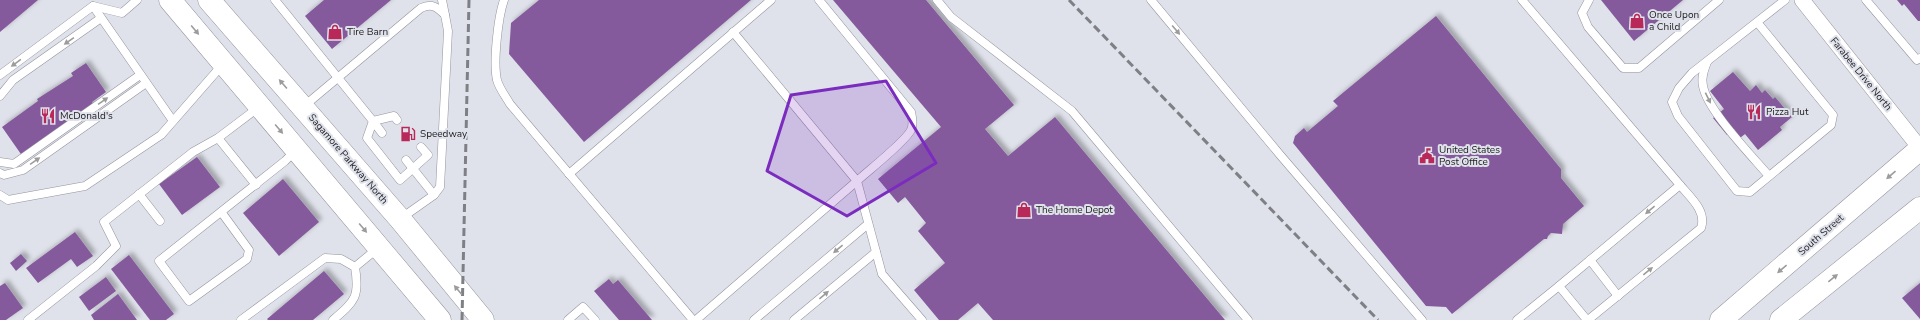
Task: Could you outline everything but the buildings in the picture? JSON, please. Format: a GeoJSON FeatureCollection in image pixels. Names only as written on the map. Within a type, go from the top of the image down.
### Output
{"type":"FeatureCollection","features":[{"type":"Feature","properties":{"kind":"main road"},"geometry":{"type":"LineString","coordinates":[[170,0],[440,320]]}},
{"type":"Feature","properties":{"kind":"main road","name":"Sagamore Parkway North"},"geometry":{"type":"LineString","coordinates":[[209,0],[400,220],[483,320]]}},
{"type":"Feature","properties":{"kind":"main road","name":"South Street"},"geometry":{"type":"LineString","coordinates":[[1721,320],[1920,149]]}},
{"type":"Feature","properties":{"kind":"main road"},"geometry":{"type":"LineString","coordinates":[[1781,320],[1920,208]]}},
{"type":"Feature","properties":{"kind":"street","name":"Farabee Drive North"},"geometry":{"type":"LineString","coordinates":[[1807,2],[1920,149]]}},
{"type":"Feature","properties":{"kind":"lane"},"geometry":{"type":"LineString","coordinates":[[0,74],[93,6],[122,13],[137,0]]}},
{"type":"Feature","properties":{"kind":"lane"},"geometry":{"type":"LineString","coordinates":[[275,0],[339,77],[382,133]]}},
{"type":"Feature","properties":{"kind":"lane"},"geometry":{"type":"LineString","coordinates":[[400,220],[434,195],[440,187],[448,31],[442,0]]}},
{"type":"Feature","properties":{"kind":"lane"},"geometry":{"type":"LineString","coordinates":[[504,0],[496,57],[497,80],[510,104],[693,320]]}},
{"type":"Feature","properties":{"kind":"lane"},"geometry":{"type":"LineString","coordinates":[[569,174],[771,0]]}},
{"type":"Feature","properties":{"kind":"lane"},"geometry":{"type":"LineString","coordinates":[[696,320],[903,140],[911,130],[913,120],[911,112],[819,0]]}},
{"type":"Feature","properties":{"kind":"lane"},"geometry":{"type":"LineString","coordinates":[[937,0],[951,17],[1072,111],[1248,320]]}},
{"type":"Feature","properties":{"kind":"lane"},"geometry":{"type":"LineString","coordinates":[[1151,0],[1260,132],[1422,320]]}},
{"type":"Feature","properties":{"kind":"lane"},"geometry":{"type":"LineString","coordinates":[[1522,0],[1680,185],[1700,210],[1704,221],[1701,228],[1587,320],[1559,286]]}},
{"type":"Feature","properties":{"kind":"lane"},"geometry":{"type":"LineString","coordinates":[[1589,0],[1582,13],[1588,27],[1622,68],[1639,68],[1719,0]]}},
{"type":"Feature","properties":{"kind":"lane"},"geometry":{"type":"LineString","coordinates":[[1757,22],[1833,115],[1831,125],[1750,192],[1737,191],[1678,116],[1672,102],[1679,88],[1692,73],[1785,0]]}},
{"type":"Feature","properties":{"kind":"lane"},"geometry":{"type":"LineString","coordinates":[[1866,0],[1917,60],[1920,58]]}},
{"type":"Feature","properties":{"kind":"lane"},"geometry":{"type":"LineString","coordinates":[[303,107],[421,8],[429,5],[436,7],[445,15]]}},
{"type":"Feature","properties":{"kind":"lane"},"geometry":{"type":"LineString","coordinates":[[93,6],[173,121]]}},
{"type":"Feature","properties":{"kind":"lane"},"geometry":{"type":"LineString","coordinates":[[0,87],[13,80],[101,18]]}},
{"type":"Feature","properties":{"kind":"lane"},"geometry":{"type":"LineString","coordinates":[[733,32],[856,181],[882,274],[922,320]]}},
{"type":"Feature","properties":{"kind":"lane"},"geometry":{"type":"LineString","coordinates":[[1707,61],[1703,79],[1706,96],[1715,111],[1769,176]]}},
{"type":"Feature","properties":{"kind":"lane"},"geometry":{"type":"LineString","coordinates":[[0,195],[8,200],[85,186],[161,135],[223,64]]}},
{"type":"Feature","properties":{"kind":"lane"},"geometry":{"type":"LineString","coordinates":[[0,162],[14,164],[140,75]]}},
{"type":"Feature","properties":{"kind":"lane"},"geometry":{"type":"LineString","coordinates":[[0,96],[13,80]]}},
{"type":"Feature","properties":{"kind":"lane"},"geometry":{"type":"LineString","coordinates":[[0,173],[4,175],[23,170],[146,83]]}},
{"type":"Feature","properties":{"kind":"lane"},"geometry":{"type":"LineString","coordinates":[[28,320],[96,266],[116,246],[104,222],[193,152],[218,138],[259,106]]}},
{"type":"Feature","properties":{"kind":"lane"},"geometry":{"type":"LineString","coordinates":[[373,121],[394,116],[397,120]]}},
{"type":"Feature","properties":{"kind":"lane"},"geometry":{"type":"LineString","coordinates":[[373,121],[367,138],[400,180],[428,155],[421,147]]}},
{"type":"Feature","properties":{"kind":"lane"},"geometry":{"type":"LineString","coordinates":[[218,138],[256,185]]}},
{"type":"Feature","properties":{"kind":"lane"},"geometry":{"type":"LineString","coordinates":[[222,213],[250,250],[247,259],[189,301],[159,261],[222,213],[285,161],[296,150]]}},
{"type":"Feature","properties":{"kind":"lane"},"geometry":{"type":"LineString","coordinates":[[406,160],[434,195]]}},
{"type":"Feature","properties":{"kind":"lane"},"geometry":{"type":"LineString","coordinates":[[1516,320],[1680,185]]}},
{"type":"Feature","properties":{"kind":"lane"},"geometry":{"type":"LineString","coordinates":[[139,194],[160,222]]}},
{"type":"Feature","properties":{"kind":"lane"},"geometry":{"type":"LineString","coordinates":[[754,320],[868,224]]}},
{"type":"Feature","properties":{"kind":"lane"},"geometry":{"type":"LineString","coordinates":[[355,268],[379,247]]}},
{"type":"Feature","properties":{"kind":"lane"},"geometry":{"type":"LineString","coordinates":[[794,320],[876,252]]}},
{"type":"Feature","properties":{"kind":"lane"},"geometry":{"type":"LineString","coordinates":[[241,320],[325,258],[341,259],[355,268],[358,284],[352,304],[333,320]]}},
{"type":"Feature","properties":{"kind":"lane"},"geometry":{"type":"LineString","coordinates":[[1590,260],[1618,296]]}},
{"type":"Feature","properties":{"kind":"lane"},"geometry":{"type":"LineString","coordinates":[[568,320],[583,307],[587,316],[595,320]]}},
{"type":"Feature","properties":{"kind":"highlighted area"},"geometry":{"type":"Polygon","coordinates":[[[886,81],[936,163],[847,216],[767,171],[791,95],[886,81]]]}},
{"type":"Feature","properties":{"kind":"railway"},"geometry":{"type":"LineString","coordinates":[[462,320],[469,0]]}},
{"type":"Feature","properties":{"kind":"railway"},"geometry":{"type":"LineString","coordinates":[[1069,0],[1378,320]]}},
{"type":"Feature","properties":{"kind":"place","name":"Once Upon a Child"},"geometry":{"type":"Point","coordinates":[1637,21]}},
{"type":"Feature","properties":{"kind":"place","name":"Tire Barn"},"geometry":{"type":"Point","coordinates":[335,32]}},
{"type":"Feature","properties":{"kind":"place","name":"Pizza Hut"},"geometry":{"type":"Point","coordinates":[1754,112]}},
{"type":"Feature","properties":{"kind":"place","name":"McDonald's"},"geometry":{"type":"Point","coordinates":[48,116]}},
{"type":"Feature","properties":{"kind":"place","name":"Speedway"},"geometry":{"type":"Point","coordinates":[408,134]}},
{"type":"Feature","properties":{"kind":"place","name":"United States Post Office"},"geometry":{"type":"Point","coordinates":[1427,156]}},
{"type":"Feature","properties":{"kind":"place","name":"The Home Depot"},"geometry":{"type":"Point","coordinates":[1024,210]}}]}
